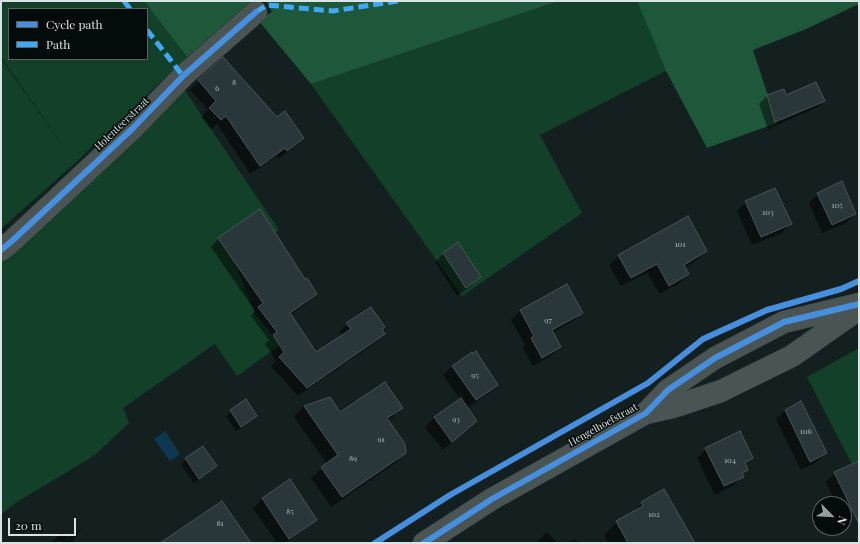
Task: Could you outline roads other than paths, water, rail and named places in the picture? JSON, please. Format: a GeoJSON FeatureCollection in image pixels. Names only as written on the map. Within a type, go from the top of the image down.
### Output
{"type":"FeatureCollection","features":[{"type":"Feature","properties":{"kind":"street","name":"Holenteerstraat"},"geometry":{"type":"LineString","coordinates":[[1,250],[132,129],[183,76],[256,12]]}},
{"type":"Feature","properties":{"kind":"street","name":"Hengelhoefstraat"},"geometry":{"type":"LineString","coordinates":[[646,413],[668,390],[715,358],[784,322],[859,304]]}},
{"type":"Feature","properties":{"kind":"street","name":"Hengelhoefstraat"},"geometry":{"type":"LineString","coordinates":[[424,543],[492,499],[646,413],[673,407],[721,391],[792,356],[859,309]]}},
{"type":"Feature","properties":{"kind":"water"},"geometry":{"type":"Polygon","coordinates":[[[165,431],[180,454],[170,461],[154,439],[165,431]]]}}]}
